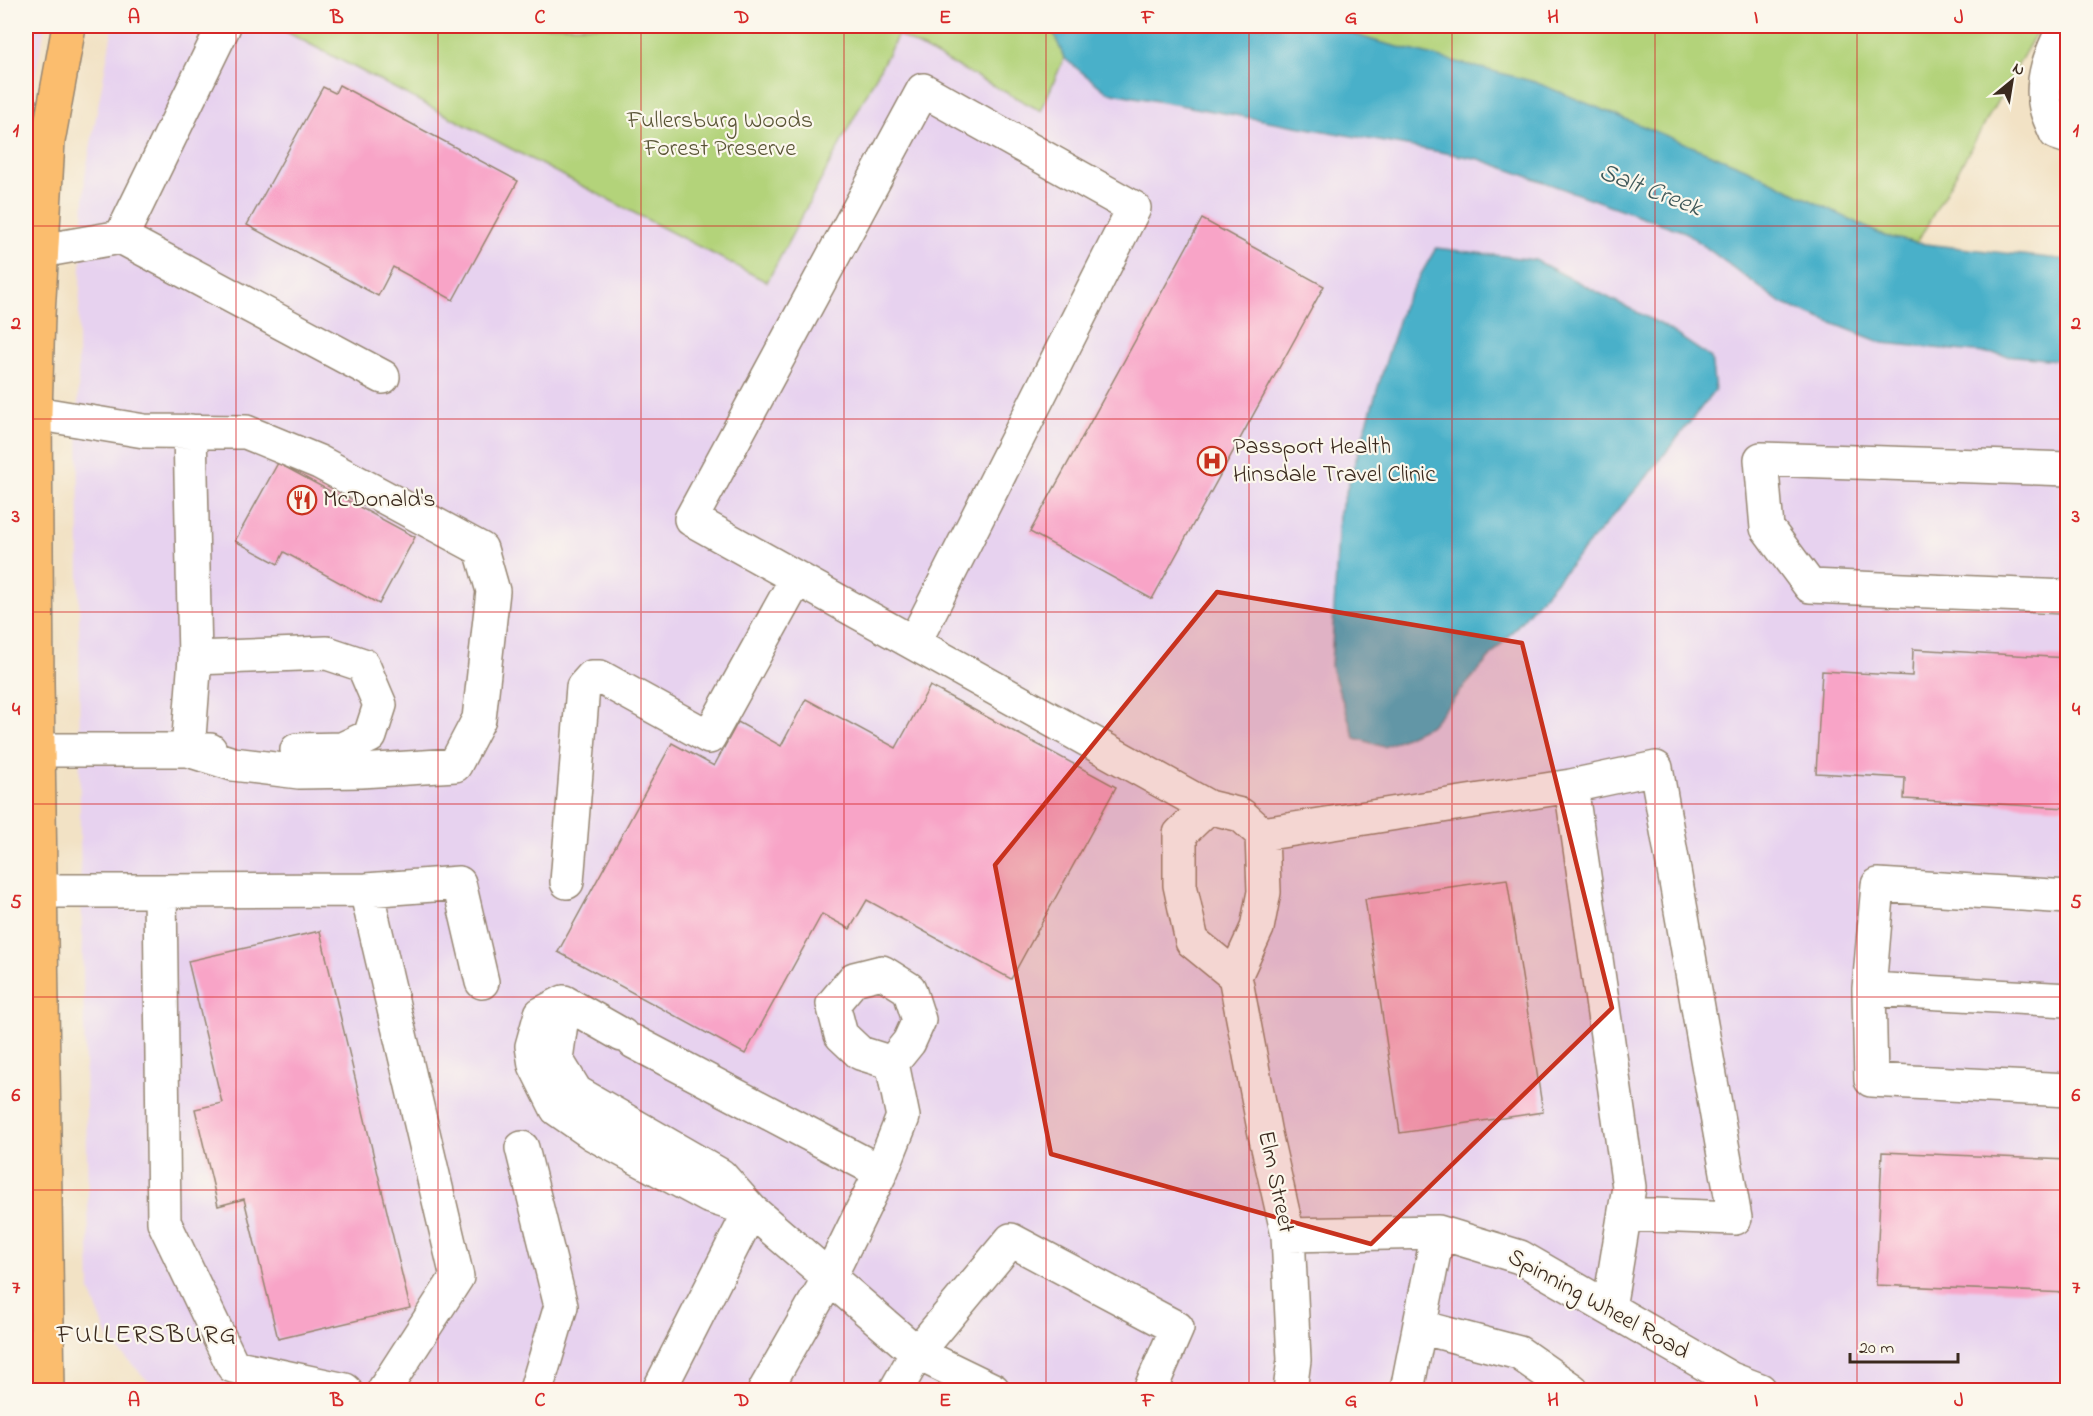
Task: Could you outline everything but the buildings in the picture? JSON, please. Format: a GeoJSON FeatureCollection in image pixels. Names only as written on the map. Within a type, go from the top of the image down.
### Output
{"type":"FeatureCollection","features":[{"type":"Feature","properties":{"kind":"main road"},"geometry":{"type":"LineString","coordinates":[[48,1390],[36,1246],[34,1117],[33,891],[38,750],[31,681],[35,414],[32,298],[41,251],[48,141],[69,26]]}},
{"type":"Feature","properties":{"kind":"street"},"geometry":{"type":"LineString","coordinates":[[121,237],[224,26]]}},
{"type":"Feature","properties":{"kind":"street"},"geometry":{"type":"LineString","coordinates":[[2065,26],[2051,54],[2044,83],[2046,110],[2056,133],[2067,137]]}},
{"type":"Feature","properties":{"kind":"street"},"geometry":{"type":"LineString","coordinates":[[914,643],[1134,207],[923,90],[691,519],[1208,807],[1241,815],[1262,834],[1264,892],[1257,928],[1235,976],[1192,941],[1180,885],[1180,834],[1208,807]]}},
{"type":"Feature","properties":{"kind":"street"},"geometry":{"type":"LineString","coordinates":[[41,251],[121,237],[383,377]]}},
{"type":"Feature","properties":{"kind":"street"},"geometry":{"type":"LineString","coordinates":[[35,414],[144,431],[246,432],[319,462],[481,549],[493,591],[479,719],[455,765],[299,772],[233,764],[188,750]]}},
{"type":"Feature","properties":{"kind":"street"},"geometry":{"type":"LineString","coordinates":[[188,750],[195,658],[190,431]]}},
{"type":"Feature","properties":{"kind":"street"},"geometry":{"type":"LineString","coordinates":[[2067,470],[1761,459],[1767,528],[1810,586],[2067,597]]}},
{"type":"Feature","properties":{"kind":"street"},"geometry":{"type":"LineString","coordinates":[[567,882],[583,687],[586,681],[592,677],[600,677],[709,737],[797,578]]}},
{"type":"Feature","properties":{"kind":"street"},"geometry":{"type":"LineString","coordinates":[[38,750],[342,749],[370,736],[380,705],[363,665],[327,653],[195,658]]}},
{"type":"Feature","properties":{"kind":"street"},"geometry":{"type":"LineString","coordinates":[[1262,834],[1571,786],[1656,768],[1736,1218],[1625,1214]]}},
{"type":"Feature","properties":{"kind":"street"},"geometry":{"type":"LineString","coordinates":[[1571,786],[1629,1187],[1609,1308]]}},
{"type":"Feature","properties":{"kind":"street"},"geometry":{"type":"LineString","coordinates":[[33,891],[366,890],[459,883],[482,982]]}},
{"type":"Feature","properties":{"kind":"street"},"geometry":{"type":"LineString","coordinates":[[2067,897],[1878,885],[1869,989],[1871,1080],[2067,1090]]}},
{"type":"Feature","properties":{"kind":"street"},"geometry":{"type":"LineString","coordinates":[[366,890],[457,1276],[384,1390]]}},
{"type":"Feature","properties":{"kind":"street"},"geometry":{"type":"LineString","coordinates":[[160,891],[164,1222],[233,1366],[345,1390]]}},
{"type":"Feature","properties":{"kind":"street","name":"Elm Street"},"geometry":{"type":"LineString","coordinates":[[1235,976],[1248,1033],[1265,1134],[1288,1235],[1294,1360],[1290,1390]]}},
{"type":"Feature","properties":{"kind":"street"},"geometry":{"type":"LineString","coordinates":[[1869,989],[2067,1000]]}},
{"type":"Feature","properties":{"kind":"street"},"geometry":{"type":"LineString","coordinates":[[881,1172],[628,1039],[564,1002],[556,1059],[576,1092],[720,1175],[751,1210],[917,1353],[993,1390]]}},
{"type":"Feature","properties":{"kind":"street"},"geometry":{"type":"LineString","coordinates":[[765,1390],[829,1278],[881,1172],[903,1117],[892,1063]]}},
{"type":"Feature","properties":{"kind":"street"},"geometry":{"type":"LineString","coordinates":[[522,1148],[561,1306],[536,1390]]}},
{"type":"Feature","properties":{"kind":"street"},"geometry":{"type":"LineString","coordinates":[[659,1390],[751,1210]]}},
{"type":"Feature","properties":{"kind":"street"},"geometry":{"type":"LineString","coordinates":[[1407,1390],[1438,1232]]}},
{"type":"Feature","properties":{"kind":"street","name":"Spinning Wheel Road"},"geometry":{"type":"LineString","coordinates":[[1288,1235],[1438,1232],[1520,1257],[1731,1379],[1760,1390]]}},
{"type":"Feature","properties":{"kind":"street"},"geometry":{"type":"LineString","coordinates":[[896,1390],[917,1353],[1011,1240],[1177,1328],[1150,1390]]}},
{"type":"Feature","properties":{"kind":"street"},"geometry":{"type":"LineString","coordinates":[[1420,1327],[1519,1353],[1572,1390]]}},
{"type":"Feature","properties":{"kind":"highlighted area"},"geometry":{"type":"Polygon","coordinates":[[[1217,592],[1522,643],[1612,1008],[1371,1244],[1051,1154],[995,865],[1217,592]]]}},
{"type":"Feature","properties":{"kind":"shaded area"},"geometry":{"type":"Polygon","coordinates":[[[26,26],[45,26],[26,122],[26,26]]]}},
{"type":"Feature","properties":{"kind":"shaded area"},"geometry":{"type":"Polygon","coordinates":[[[113,26],[275,26],[767,281],[898,35],[1040,111],[1064,58],[1107,92],[1479,159],[1685,232],[1781,303],[1883,343],[2067,361],[2067,1390],[165,1390],[151,1384],[109,1340],[90,1291],[80,838],[78,335],[85,176],[113,26]]]}},
{"type":"Feature","properties":{"kind":"green space","name":"Fullersburg Woods Forest Preserve"},"geometry":{"type":"Polygon","coordinates":[[[275,26],[1078,26],[1041,111],[898,35],[767,282],[275,26]]]}},
{"type":"Feature","properties":{"kind":"green space"},"geometry":{"type":"Polygon","coordinates":[[[1329,26],[2040,26],[1917,243],[1884,236],[1375,41],[1329,26]]]}},
{"type":"Feature","properties":{"kind":"water","name":"Salt Creek"},"geometry":{"type":"Polygon","coordinates":[[[1051,26],[1329,26],[1375,41],[1535,82],[1745,168],[1884,236],[1917,243],[2067,260],[2067,361],[1883,343],[1781,303],[1685,232],[1479,159],[1107,92],[1064,58],[1051,26]]]}},
{"type":"Feature","properties":{"kind":"water"},"geometry":{"type":"Polygon","coordinates":[[[1436,248],[1535,260],[1662,325],[1711,358],[1715,390],[1645,479],[1431,725],[1384,747],[1355,738],[1331,667],[1339,515],[1403,305],[1436,248]]]}},
{"type":"Feature","properties":{"kind":"place","name":"Passport Health Hinsdale Travel Clinic"},"geometry":{"type":"Point","coordinates":[1212,461]}},
{"type":"Feature","properties":{"kind":"place","name":"McDonald's"},"geometry":{"type":"Point","coordinates":[302,500]}},
{"type":"Feature","properties":{"kind":"district","name":"FULLERSBURG"},"geometry":{"type":"Point","coordinates":[147,1336]}}]}
